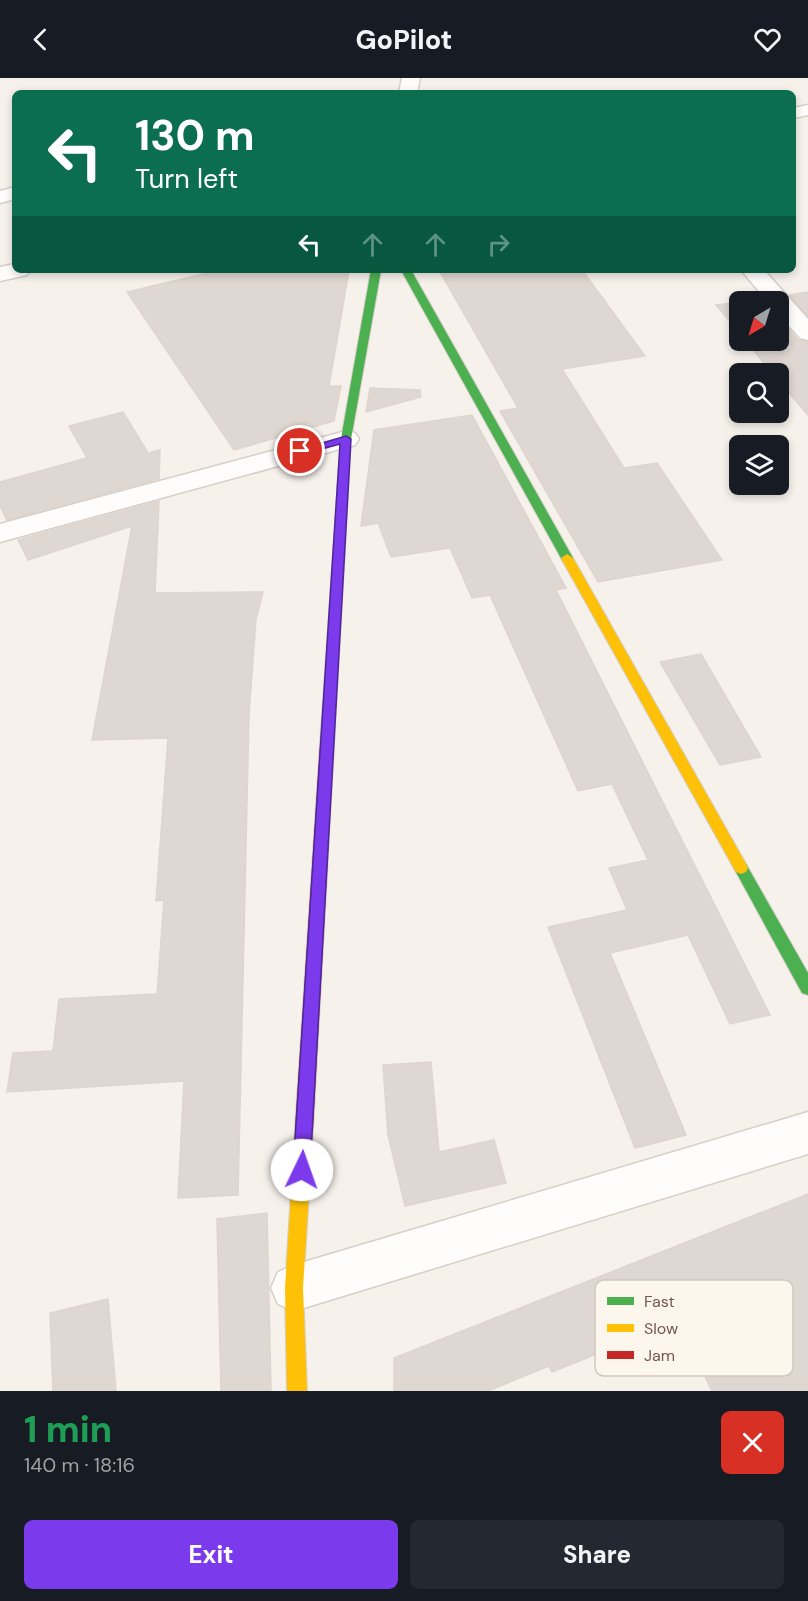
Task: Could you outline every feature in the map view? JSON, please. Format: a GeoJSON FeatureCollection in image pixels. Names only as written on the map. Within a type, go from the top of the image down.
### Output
{"type":"FeatureCollection","features":[{"type":"Feature","properties":{"kind":"street"},"geometry":{"type":"LineString","coordinates":[[297,1391],[294,1288],[346,439],[375,273]]}},
{"type":"Feature","properties":{"kind":"street"},"geometry":{"type":"LineString","coordinates":[[408,273],[808,988]]}},
{"type":"Feature","properties":{"kind":"street"},"geometry":{"type":"LineString","coordinates":[[755,273],[808,333]]}},
{"type":"Feature","properties":{"kind":"street"},"geometry":{"type":"LineString","coordinates":[[0,533],[346,439]]}},
{"type":"Feature","properties":{"kind":"street"},"geometry":{"type":"LineString","coordinates":[[294,1288],[808,1133]]}},
{"type":"Feature","properties":{"kind":"building"},"geometry":{"type":"Polygon","coordinates":[[[207,273],[348,273],[329,386],[341,386],[334,421],[234,450],[127,292],[207,273]]]}},
{"type":"Feature","properties":{"kind":"building"},"geometry":{"type":"Polygon","coordinates":[[[441,273],[584,273],[645,356],[562,369],[624,468],[657,463],[722,560],[598,582],[500,411],[518,408],[441,273]]]}},
{"type":"Feature","properties":{"kind":"building"},"geometry":{"type":"Polygon","coordinates":[[[808,292],[808,316],[789,295],[808,292]]]}},
{"type":"Feature","properties":{"kind":"building"},"geometry":{"type":"Polygon","coordinates":[[[729,303],[729,320],[716,305],[729,303]]]}},
{"type":"Feature","properties":{"kind":"building"},"geometry":{"type":"Polygon","coordinates":[[[789,330],[798,340],[808,342],[808,415],[789,393],[789,363],[764,363],[754,351],[789,351],[789,330]]]}},
{"type":"Feature","properties":{"kind":"building"},"geometry":{"type":"Polygon","coordinates":[[[370,388],[420,390],[421,397],[366,412],[370,388]]]}},
{"type":"Feature","properties":{"kind":"building"},"geometry":{"type":"Polygon","coordinates":[[[123,412],[148,453],[160,450],[159,479],[7,520],[0,506],[0,482],[87,458],[69,426],[123,412]]]}},
{"type":"Feature","properties":{"kind":"building"},"geometry":{"type":"Polygon","coordinates":[[[472,415],[566,588],[556,590],[770,1015],[730,1024],[688,935],[610,953],[686,1135],[635,1148],[548,927],[627,910],[609,868],[648,860],[612,784],[578,791],[490,595],[472,598],[450,548],[391,557],[378,523],[361,526],[374,430],[472,415]]]}},
{"type":"Feature","properties":{"kind":"building"},"geometry":{"type":"Polygon","coordinates":[[[159,501],[155,593],[263,592],[256,619],[249,714],[238,1195],[178,1198],[184,1081],[7,1092],[13,1053],[53,1051],[59,999],[157,994],[164,900],[156,901],[168,738],[92,740],[132,526],[28,560],[18,540],[159,501]]]}},
{"type":"Feature","properties":{"kind":"building"},"geometry":{"type":"Polygon","coordinates":[[[701,654],[761,757],[720,765],[660,662],[701,654]]]}},
{"type":"Feature","properties":{"kind":"building"},"geometry":{"type":"Polygon","coordinates":[[[431,1062],[439,1152],[494,1140],[506,1183],[405,1206],[388,1135],[383,1065],[431,1062]]]}},
{"type":"Feature","properties":{"kind":"building"},"geometry":{"type":"Polygon","coordinates":[[[808,1194],[808,1391],[712,1391],[705,1376],[793,1376],[793,1280],[595,1280],[595,1355],[552,1372],[549,1366],[488,1391],[394,1391],[394,1358],[808,1194]]]}},
{"type":"Feature","properties":{"kind":"building"},"geometry":{"type":"Polygon","coordinates":[[[267,1213],[271,1391],[221,1391],[217,1219],[267,1213]]]}},
{"type":"Feature","properties":{"kind":"building"},"geometry":{"type":"Polygon","coordinates":[[[108,1299],[116,1391],[53,1391],[50,1313],[108,1299]]]}},
{"type":"Feature","properties":{"kind":"traffic: fast"},"geometry":{"type":"LineString","coordinates":[[327,745],[346,439],[375,273]]}},
{"type":"Feature","properties":{"kind":"traffic: fast"},"geometry":{"type":"LineString","coordinates":[[408,273],[567,558]]}},
{"type":"Feature","properties":{"kind":"traffic: fast"},"geometry":{"type":"LineString","coordinates":[[741,868],[808,988]]}},
{"type":"Feature","properties":{"kind":"traffic: slow"},"geometry":{"type":"LineString","coordinates":[[567,558],[741,868]]}},
{"type":"Feature","properties":{"kind":"traffic: slow"},"geometry":{"type":"LineString","coordinates":[[297,1391],[294,1288],[304,1129]]}},
{"type":"Feature","properties":{"kind":"traffic: jam"},"geometry":{"type":"LineString","coordinates":[[304,1129],[327,745]]}},
{"type":"Feature","properties":{"kind":"route"},"geometry":{"type":"LineString","coordinates":[[300,451],[346,439],[302,1170]]}}]}
